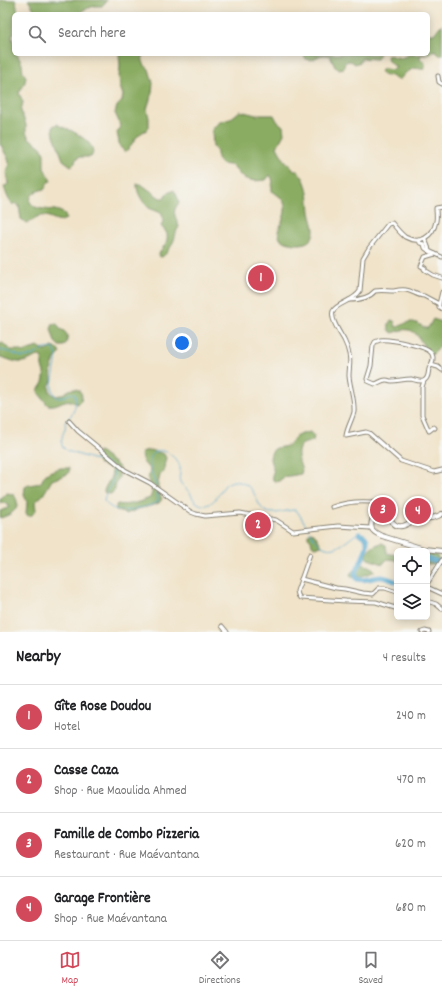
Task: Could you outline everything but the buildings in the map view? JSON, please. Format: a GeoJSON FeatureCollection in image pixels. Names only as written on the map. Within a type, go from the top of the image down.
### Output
{"type":"FeatureCollection","features":[{"type":"Feature","properties":{"kind":"street"},"geometry":{"type":"LineString","coordinates":[[438,76],[442,84]]}},
{"type":"Feature","properties":{"kind":"street"},"geometry":{"type":"LineString","coordinates":[[442,207],[436,208],[436,222],[425,239],[410,239],[396,229],[392,223],[388,224],[365,253],[363,258],[360,290],[355,296],[333,312],[335,326],[342,337],[350,359],[349,376],[354,407],[346,436],[369,432],[401,461],[431,471],[442,470]]}},
{"type":"Feature","properties":{"kind":"street"},"geometry":{"type":"LineString","coordinates":[[425,239],[429,250]]}},
{"type":"Feature","properties":{"kind":"street"},"geometry":{"type":"LineString","coordinates":[[419,240],[420,243],[424,244],[425,248],[442,257]]}},
{"type":"Feature","properties":{"kind":"street"},"geometry":{"type":"LineString","coordinates":[[435,254],[426,256],[421,266],[433,275],[442,278]]}},
{"type":"Feature","properties":{"kind":"street"},"geometry":{"type":"LineString","coordinates":[[349,300],[363,298],[378,290],[406,290],[424,296],[439,304]]}},
{"type":"Feature","properties":{"kind":"street"},"geometry":{"type":"LineString","coordinates":[[442,292],[439,304],[439,308],[442,309]]}},
{"type":"Feature","properties":{"kind":"street"},"geometry":{"type":"LineString","coordinates":[[424,381],[411,379],[392,381],[385,380],[375,384],[368,381],[367,379],[371,366],[374,343],[385,340],[414,345],[432,353],[433,362],[427,379],[424,381],[422,387],[422,415],[429,431],[434,427],[435,428]]}},
{"type":"Feature","properties":{"kind":"street"},"geometry":{"type":"LineString","coordinates":[[431,365],[442,370]]}},
{"type":"Feature","properties":{"kind":"street"},"geometry":{"type":"LineString","coordinates":[[69,421],[78,432],[125,470],[150,483],[196,514],[206,516],[240,513],[276,520],[293,531],[338,526],[371,528],[376,533],[389,538],[424,549],[442,551]]}},
{"type":"Feature","properties":{"kind":"street"},"geometry":{"type":"LineString","coordinates":[[332,507],[362,501],[385,501],[395,507]]}},
{"type":"Feature","properties":{"kind":"street"},"geometry":{"type":"LineString","coordinates":[[372,502],[373,510],[376,514]]}},
{"type":"Feature","properties":{"kind":"street"},"geometry":{"type":"LineString","coordinates":[[371,528],[373,518],[379,513],[386,514],[398,527],[415,519],[436,517],[442,514]]}},
{"type":"Feature","properties":{"kind":"street"},"geometry":{"type":"LineString","coordinates":[[310,554],[297,591],[300,598],[346,602],[376,602],[394,608]]}},
{"type":"Feature","properties":{"kind":"street"},"geometry":{"type":"LineString","coordinates":[[428,584],[442,560]]}},
{"type":"Feature","properties":{"kind":"street"},"geometry":{"type":"LineString","coordinates":[[301,579],[363,594],[373,594],[379,588],[394,591]]}},
{"type":"Feature","properties":{"kind":"street"},"geometry":{"type":"LineString","coordinates":[[430,588],[442,594]]}},
{"type":"Feature","properties":{"kind":"street"},"geometry":{"type":"LineString","coordinates":[[430,602],[436,604],[442,609]]}},
{"type":"Feature","properties":{"kind":"street"},"geometry":{"type":"LineString","coordinates":[[222,626],[226,632]]}},
{"type":"Feature","properties":{"kind":"green space"},"geometry":{"type":"Polygon","coordinates":[[[0,0],[16,0],[18,12],[12,12],[12,56],[18,56],[26,77],[19,93],[23,102],[21,111],[29,138],[41,147],[44,153],[44,168],[51,181],[48,182],[45,189],[33,194],[30,201],[35,207],[55,210],[65,214],[66,219],[61,221],[46,216],[40,216],[26,223],[21,219],[19,206],[15,203],[13,205],[11,203],[4,187],[8,184],[6,172],[9,165],[8,159],[0,143],[0,0]]]}},
{"type":"Feature","properties":{"kind":"green space"},"geometry":{"type":"Polygon","coordinates":[[[28,0],[107,0],[102,6],[95,6],[83,10],[82,12],[35,12],[28,0]]]}},
{"type":"Feature","properties":{"kind":"green space"},"geometry":{"type":"Polygon","coordinates":[[[442,24],[442,55],[439,55],[434,50],[430,53],[430,34],[434,34],[442,24]]]}},
{"type":"Feature","properties":{"kind":"green space"},"geometry":{"type":"Polygon","coordinates":[[[119,56],[143,56],[143,62],[149,69],[153,83],[152,93],[147,109],[149,128],[139,135],[125,152],[120,147],[117,133],[120,128],[115,113],[117,106],[122,101],[123,95],[120,87],[119,56]]]}},
{"type":"Feature","properties":{"kind":"green space"},"geometry":{"type":"Polygon","coordinates":[[[304,56],[320,56],[315,59],[306,59],[304,56]]]}},
{"type":"Feature","properties":{"kind":"green space"},"geometry":{"type":"Polygon","coordinates":[[[330,56],[379,56],[377,59],[362,58],[360,62],[355,64],[351,61],[347,62],[344,64],[344,68],[339,69],[335,67],[330,56]]]}},
{"type":"Feature","properties":{"kind":"green space"},"geometry":{"type":"Polygon","coordinates":[[[388,56],[401,58],[406,56],[421,56],[420,58],[425,63],[425,69],[412,69],[404,74],[400,79],[395,79],[381,73],[380,71],[382,69],[393,70],[396,68],[388,60],[388,56]]]}},
{"type":"Feature","properties":{"kind":"green space"},"geometry":{"type":"Polygon","coordinates":[[[240,111],[256,115],[274,115],[277,121],[283,126],[284,134],[277,147],[288,164],[301,175],[305,181],[309,197],[310,212],[314,230],[313,236],[306,243],[296,244],[280,239],[278,231],[285,213],[285,205],[280,197],[272,191],[273,181],[270,175],[266,180],[249,180],[240,175],[234,167],[221,164],[217,159],[217,152],[213,147],[212,130],[220,122],[230,119],[240,111]]]}},
{"type":"Feature","properties":{"kind":"green space"},"geometry":{"type":"Polygon","coordinates":[[[57,124],[84,138],[93,149],[91,157],[80,157],[76,159],[75,163],[71,166],[63,160],[53,130],[53,126],[57,124]]]}},
{"type":"Feature","properties":{"kind":"green space"},"geometry":{"type":"Polygon","coordinates":[[[137,184],[141,184],[160,198],[164,198],[166,194],[174,190],[178,198],[179,203],[176,206],[175,215],[179,227],[172,245],[162,257],[158,256],[166,244],[167,233],[161,226],[163,222],[162,214],[149,208],[144,203],[140,197],[137,184]]]}},
{"type":"Feature","properties":{"kind":"green space"},"geometry":{"type":"Polygon","coordinates":[[[433,319],[442,322],[442,346],[430,355],[413,331],[402,330],[393,333],[389,329],[389,323],[391,320],[394,321],[396,327],[412,322],[428,328],[433,319]]]}},
{"type":"Feature","properties":{"kind":"green space"},"geometry":{"type":"Polygon","coordinates":[[[53,324],[58,325],[60,329],[67,334],[67,340],[64,346],[59,346],[55,342],[51,329],[53,324]]]}},
{"type":"Feature","properties":{"kind":"green space"},"geometry":{"type":"Polygon","coordinates":[[[0,342],[10,350],[18,350],[23,352],[39,347],[44,351],[49,350],[52,347],[58,349],[60,354],[55,358],[51,370],[52,381],[49,386],[50,392],[55,396],[61,395],[72,389],[79,390],[82,395],[80,402],[77,404],[66,401],[47,405],[38,392],[42,385],[44,376],[42,357],[39,356],[25,362],[19,362],[0,357],[0,342]]]}},
{"type":"Feature","properties":{"kind":"green space"},"geometry":{"type":"Polygon","coordinates":[[[310,432],[314,436],[313,441],[303,444],[298,453],[302,470],[301,474],[284,477],[276,482],[273,480],[273,468],[270,458],[273,451],[289,445],[295,437],[310,432]]]}},
{"type":"Feature","properties":{"kind":"green space"},"geometry":{"type":"Polygon","coordinates":[[[151,450],[164,454],[166,458],[164,470],[160,474],[158,484],[158,490],[162,499],[159,503],[126,514],[116,510],[117,504],[130,504],[150,498],[152,490],[148,479],[150,470],[143,462],[141,455],[144,451],[151,450]]]}},
{"type":"Feature","properties":{"kind":"green space"},"geometry":{"type":"Polygon","coordinates":[[[98,452],[119,468],[119,477],[115,484],[115,490],[111,494],[105,493],[104,491],[112,472],[111,469],[98,464],[96,456],[98,452]]]}},
{"type":"Feature","properties":{"kind":"green space"},"geometry":{"type":"Polygon","coordinates":[[[61,468],[69,468],[68,474],[52,480],[43,495],[35,502],[36,510],[32,515],[28,516],[26,513],[27,502],[24,495],[25,487],[40,483],[46,474],[61,468]]]}},
{"type":"Feature","properties":{"kind":"green space"},"geometry":{"type":"Polygon","coordinates":[[[7,493],[13,494],[16,499],[17,507],[9,515],[0,518],[0,511],[9,507],[7,504],[2,503],[0,505],[0,499],[2,499],[7,493]]]}},
{"type":"Feature","properties":{"kind":"green space"},"geometry":{"type":"Polygon","coordinates":[[[311,532],[314,533],[322,546],[314,547],[312,545],[311,540],[308,537],[308,534],[311,532]]]}},
{"type":"Feature","properties":{"kind":"green space"},"geometry":{"type":"Polygon","coordinates":[[[382,543],[386,545],[387,553],[394,555],[394,560],[388,559],[383,564],[368,559],[366,557],[369,551],[372,547],[382,543]]]}},
{"type":"Feature","properties":{"kind":"green space"},"geometry":{"type":"Polygon","coordinates":[[[430,554],[438,557],[437,564],[430,564],[430,554]]]}},
{"type":"Feature","properties":{"kind":"green space"},"geometry":{"type":"Polygon","coordinates":[[[362,564],[371,567],[375,571],[361,576],[351,577],[350,574],[357,565],[362,564]]]}},
{"type":"Feature","properties":{"kind":"waterway"},"geometry":{"type":"LineString","coordinates":[[0,350],[24,357],[34,355],[44,349],[54,349],[57,356],[52,390],[58,398],[68,394],[75,394],[76,399],[74,410],[65,422],[62,446],[67,451],[105,463],[113,468],[114,477],[104,501],[108,505],[116,510],[125,511],[149,506],[158,502],[157,489]]}},
{"type":"Feature","properties":{"kind":"waterway"},"geometry":{"type":"LineString","coordinates":[[156,486],[150,469],[151,456],[154,452],[165,451],[178,462],[180,469],[180,482],[195,501],[200,504],[209,504],[226,484],[233,481],[238,482],[251,489],[259,504],[265,511],[276,513],[295,510],[308,528]]}},
{"type":"Feature","properties":{"kind":"waterway"},"geometry":{"type":"LineString","coordinates":[[309,531],[315,540],[321,545],[331,549],[343,544],[356,534]]}},
{"type":"Feature","properties":{"kind":"waterway"},"geometry":{"type":"LineString","coordinates":[[359,534],[365,537],[367,544],[364,555],[355,573],[357,579],[363,580],[383,577],[394,581]]}},
{"type":"Feature","properties":{"kind":"waterway"},"geometry":{"type":"LineString","coordinates":[[430,560],[442,563]]}},
{"type":"Feature","properties":{"kind":"place","name":"Gîte Rose Doudou"},"geometry":{"type":"Point","coordinates":[261,278]}},
{"type":"Feature","properties":{"kind":"place","name":"Famille de Combo Pizzeria"},"geometry":{"type":"Point","coordinates":[383,510]}},
{"type":"Feature","properties":{"kind":"place","name":"Garage Frontière"},"geometry":{"type":"Point","coordinates":[418,511]}},
{"type":"Feature","properties":{"kind":"place","name":"Casse Caza"},"geometry":{"type":"Point","coordinates":[258,525]}}]}
